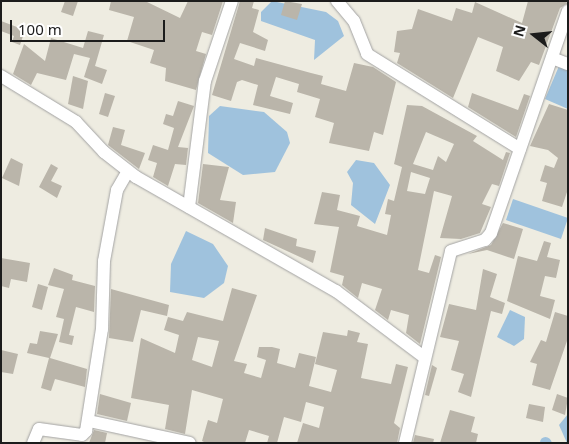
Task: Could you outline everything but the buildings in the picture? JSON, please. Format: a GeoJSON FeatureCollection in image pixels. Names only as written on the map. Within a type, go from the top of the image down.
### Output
{"type":"FeatureCollection","features":[{"type":"Feature","properties":{"kind":"street"},"geometry":{"type":"LineString","coordinates":[[189,207],[205,80],[232,1]]}},
{"type":"Feature","properties":{"kind":"street"},"geometry":{"type":"LineString","coordinates":[[337,1],[354,21],[367,54],[520,149]]}},
{"type":"Feature","properties":{"kind":"street"},"geometry":{"type":"LineString","coordinates":[[405,443],[424,357],[451,251],[485,240],[491,233],[568,11]]}},
{"type":"Feature","properties":{"kind":"street"},"geometry":{"type":"LineString","coordinates":[[552,58],[568,64]]}},
{"type":"Feature","properties":{"kind":"street"},"geometry":{"type":"LineString","coordinates":[[1,76],[76,122],[128,171],[336,291],[424,357]]}},
{"type":"Feature","properties":{"kind":"street"},"geometry":{"type":"LineString","coordinates":[[32,443],[39,429],[82,435],[88,421],[102,329],[104,260],[117,190],[128,171]]}},
{"type":"Feature","properties":{"kind":"street"},"geometry":{"type":"LineString","coordinates":[[88,421],[190,443]]}},
{"type":"Feature","properties":{"kind":"water"},"geometry":{"type":"Polygon","coordinates":[[[272,1],[326,12],[338,21],[344,36],[314,60],[315,40],[261,21],[261,12],[272,1]]]}},
{"type":"Feature","properties":{"kind":"water"},"geometry":{"type":"Polygon","coordinates":[[[559,66],[568,69],[568,109],[545,99],[559,66]]]}},
{"type":"Feature","properties":{"kind":"water"},"geometry":{"type":"Polygon","coordinates":[[[220,106],[264,112],[287,132],[290,143],[275,172],[243,175],[208,153],[209,116],[220,106]]]}},
{"type":"Feature","properties":{"kind":"water"},"geometry":{"type":"Polygon","coordinates":[[[356,160],[374,163],[390,185],[375,224],[351,205],[353,183],[347,172],[356,160]]]}},
{"type":"Feature","properties":{"kind":"water"},"geometry":{"type":"Polygon","coordinates":[[[513,199],[568,218],[561,239],[506,220],[513,199]]]}},
{"type":"Feature","properties":{"kind":"water"},"geometry":{"type":"Polygon","coordinates":[[[186,231],[213,244],[228,266],[224,283],[204,298],[170,292],[171,264],[186,231]]]}},
{"type":"Feature","properties":{"kind":"water"},"geometry":{"type":"Polygon","coordinates":[[[510,310],[525,317],[524,339],[514,346],[497,337],[510,310]]]}},
{"type":"Feature","properties":{"kind":"water"},"geometry":{"type":"Polygon","coordinates":[[[568,414],[568,443],[567,443],[559,425],[568,414]]]}}]}
